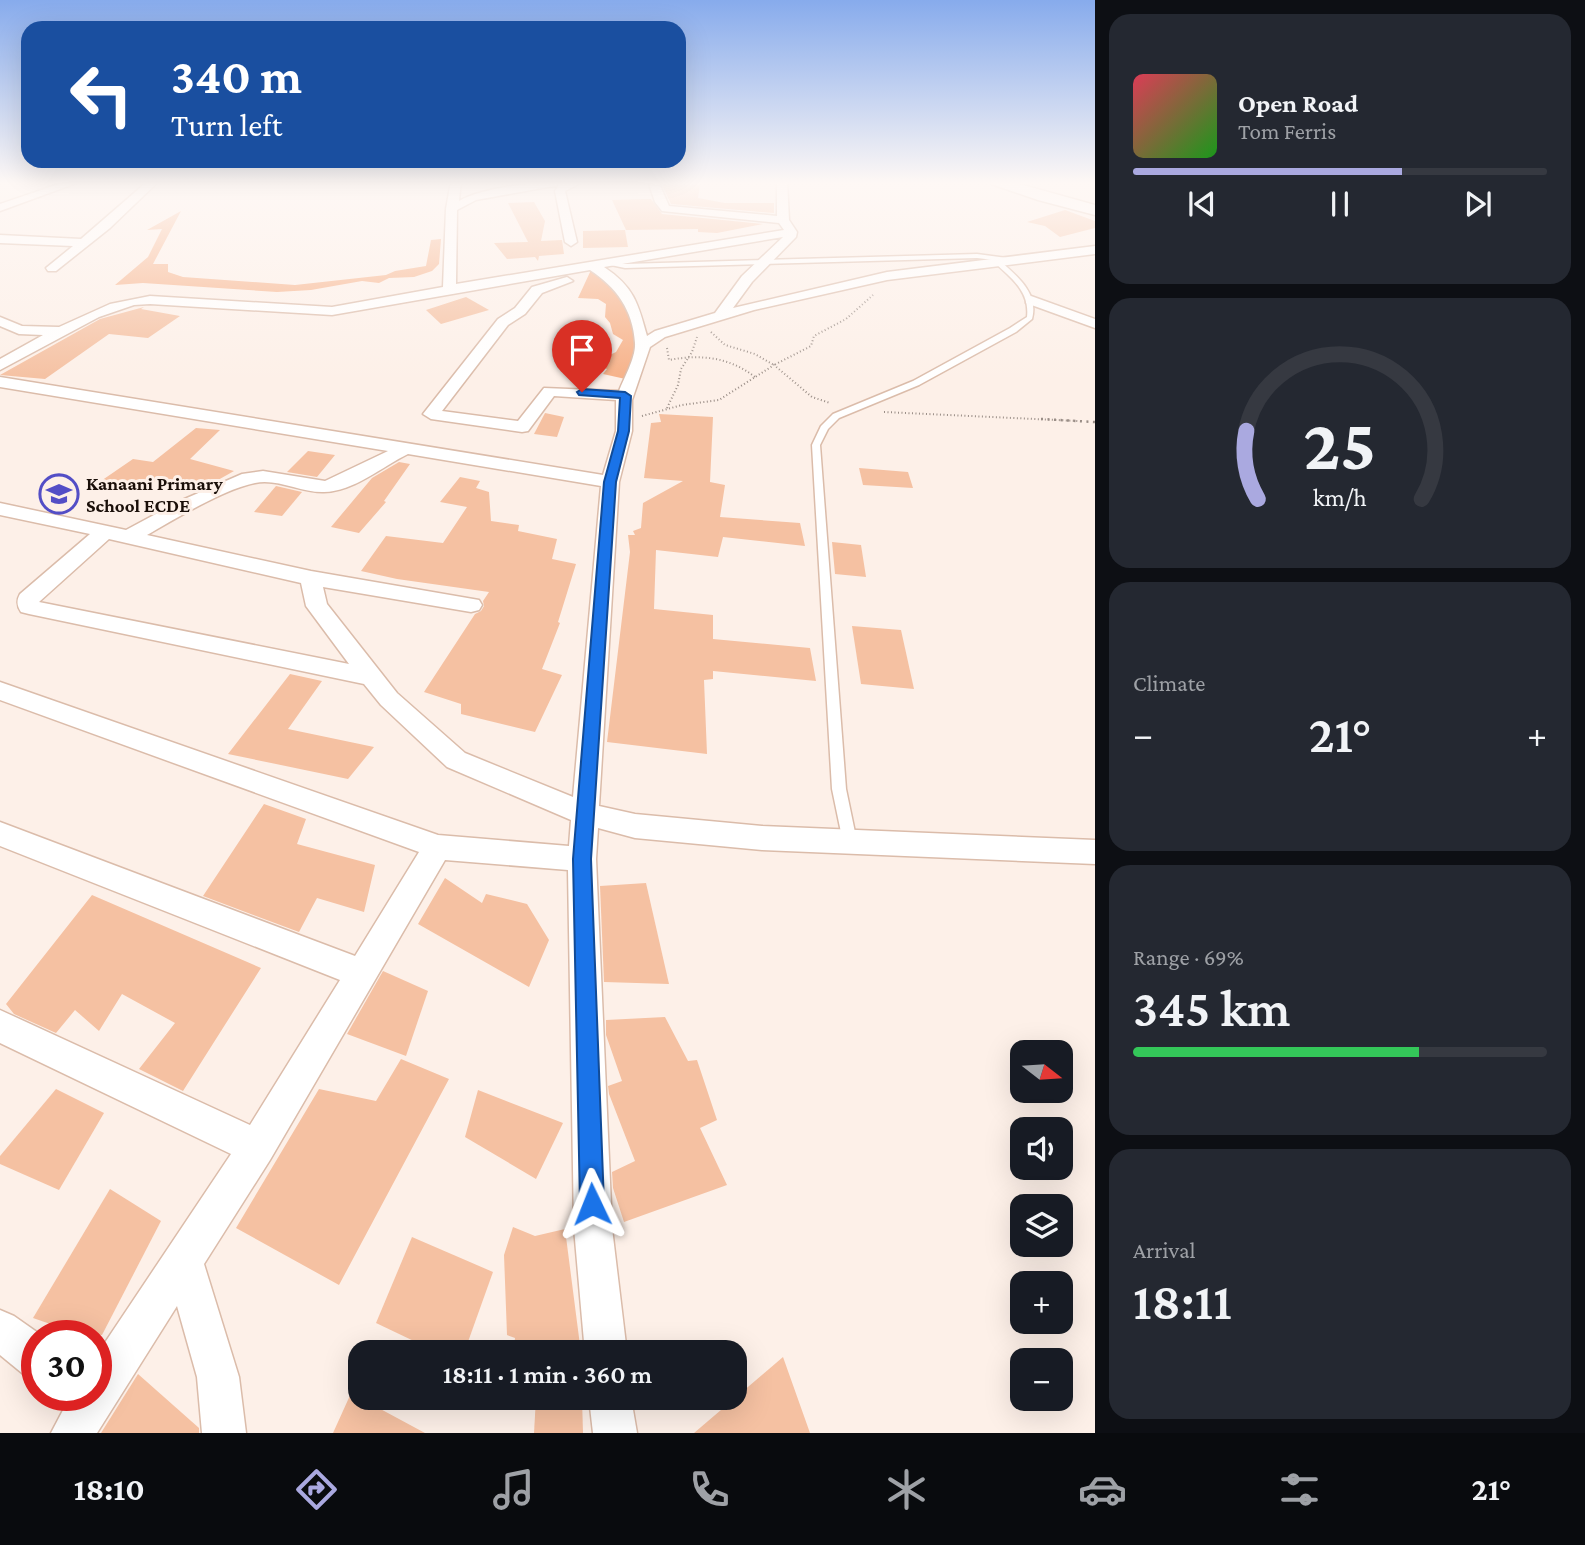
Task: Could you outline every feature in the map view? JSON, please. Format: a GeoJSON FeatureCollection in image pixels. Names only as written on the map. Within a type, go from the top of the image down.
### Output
{"type":"FeatureCollection","features":[{"type":"Feature","properties":{"kind":"street"},"geometry":{"type":"LineString","coordinates":[[52,268],[77,248]]}},
{"type":"Feature","properties":{"kind":"street"},"geometry":{"type":"LineString","coordinates":[[450,248],[449,286],[452,289]]}},
{"type":"Feature","properties":{"kind":"street"},"geometry":{"type":"LineString","coordinates":[[0,365],[110,308],[142,299],[332,311],[695,248]]}},
{"type":"Feature","properties":{"kind":"street"},"geometry":{"type":"LineString","coordinates":[[711,320],[764,261],[780,248]]}},
{"type":"Feature","properties":{"kind":"street"},"geometry":{"type":"LineString","coordinates":[[644,344],[660,334],[834,286],[887,276],[1095,250]]}},
{"type":"Feature","properties":{"kind":"street"},"geometry":{"type":"LineString","coordinates":[[591,265],[613,279],[629,297],[644,344],[625,396],[624,424],[610,482],[582,859],[593,1228],[605,1340]]}},
{"type":"Feature","properties":{"kind":"street"},"geometry":{"type":"LineString","coordinates":[[591,265],[579,277],[537,290],[520,311],[503,322],[431,414],[522,427],[550,391],[625,396]]}},
{"type":"Feature","properties":{"kind":"street"},"geometry":{"type":"LineString","coordinates":[[1031,300],[1095,324]]}},
{"type":"Feature","properties":{"kind":"street"},"geometry":{"type":"LineString","coordinates":[[0,321],[19,330],[65,331]]}},
{"type":"Feature","properties":{"kind":"street"},"geometry":{"type":"LineString","coordinates":[[0,382],[610,482]]}},
{"type":"Feature","properties":{"kind":"street"},"geometry":{"type":"LineString","coordinates":[[129,537],[187,505],[248,478],[263,476],[325,487],[335,486],[377,461],[404,450]]}},
{"type":"Feature","properties":{"kind":"street"},"geometry":{"type":"LineString","coordinates":[[0,509],[311,578],[471,605]]}},
{"type":"Feature","properties":{"kind":"street"},"geometry":{"type":"LineString","coordinates":[[105,533],[28,599],[29,607],[372,677]]}},
{"type":"Feature","properties":{"kind":"street"},"geometry":{"type":"LineString","coordinates":[[311,578],[317,606],[372,677],[390,699],[456,760],[585,814],[635,826],[762,838],[1095,852]]}},
{"type":"Feature","properties":{"kind":"street"},"geometry":{"type":"LineString","coordinates":[[0,691],[438,847],[582,859]]}},
{"type":"Feature","properties":{"kind":"street"},"geometry":{"type":"LineString","coordinates":[[0,834],[362,974]]}},
{"type":"Feature","properties":{"kind":"street"},"geometry":{"type":"LineString","coordinates":[[112,1368],[257,1147],[438,847]]}},
{"type":"Feature","properties":{"kind":"street"},"geometry":{"type":"LineString","coordinates":[[0,1026],[257,1147]]}},
{"type":"Feature","properties":{"kind":"street"},"geometry":{"type":"LineString","coordinates":[[183,1260],[218,1377],[224,1433]]}},
{"type":"Feature","properties":{"kind":"street"},"geometry":{"type":"LineString","coordinates":[[0,1330],[21,1346]]}},
{"type":"Feature","properties":{"kind":"street"},"geometry":{"type":"LineString","coordinates":[[612,1410],[615,1433]]}},
{"type":"Feature","properties":{"kind":"lane"},"geometry":{"type":"LineString","coordinates":[[591,265],[977,256],[1002,261],[1027,290],[1031,300],[1030,318],[1025,324],[916,383],[829,421],[816,445],[839,789],[850,842]]}},
{"type":"Feature","properties":{"kind":"path"},"geometry":{"type":"LineString","coordinates":[[624,424],[667,408],[719,400],[735,392],[774,365],[811,346],[814,336],[832,329],[858,313],[875,293]]}},
{"type":"Feature","properties":{"kind":"path"},"geometry":{"type":"LineString","coordinates":[[667,408],[698,333],[711,320]]}},
{"type":"Feature","properties":{"kind":"path"},"geometry":{"type":"LineString","coordinates":[[711,320],[713,337],[729,347],[752,352],[774,365],[812,397],[849,411],[1095,422]]}},
{"type":"Feature","properties":{"kind":"path"},"geometry":{"type":"LineString","coordinates":[[644,344],[667,348],[670,360],[689,357],[722,360],[745,368],[755,377]]}},
{"type":"Feature","properties":{"kind":"shaded area"},"geometry":{"type":"Polygon","coordinates":[[[153,248],[162,248],[153,264],[168,264],[168,272],[183,277],[295,285],[386,275],[426,266],[429,248],[440,248],[439,264],[432,271],[414,277],[389,278],[379,283],[362,281],[311,290],[277,292],[143,283],[115,285],[148,257],[153,248]]]}},
{"type":"Feature","properties":{"kind":"shaded area"},"geometry":{"type":"Polygon","coordinates":[[[591,270],[613,279],[643,345],[630,380],[603,374],[607,369],[597,365],[599,360],[616,352],[623,340],[613,334],[605,317],[606,304],[598,299],[578,298],[591,270]]]}},
{"type":"Feature","properties":{"kind":"building"},"geometry":{"type":"Polygon","coordinates":[[[498,248],[563,248],[564,254],[539,256],[538,261],[535,257],[507,259],[498,248]]]}},
{"type":"Feature","properties":{"kind":"building"},"geometry":{"type":"Polygon","coordinates":[[[466,297],[489,310],[441,324],[426,310],[466,297]]]}},
{"type":"Feature","properties":{"kind":"building"},"geometry":{"type":"Polygon","coordinates":[[[144,307],[141,309],[180,316],[148,338],[109,334],[45,379],[0,375],[100,319],[144,307]]]}},
{"type":"Feature","properties":{"kind":"building"},"geometry":{"type":"Polygon","coordinates":[[[545,413],[564,417],[557,437],[534,434],[545,413]]]}},
{"type":"Feature","properties":{"kind":"building"},"geometry":{"type":"Polygon","coordinates":[[[659,414],[713,417],[710,482],[725,485],[720,517],[800,523],[805,546],[723,537],[718,557],[656,550],[654,609],[713,615],[713,639],[810,648],[816,681],[713,671],[713,679],[704,680],[707,754],[607,742],[630,552],[628,535],[635,535],[633,531],[641,528],[643,503],[683,481],[644,478],[651,423],[661,422],[659,414]]]}},
{"type":"Feature","properties":{"kind":"building"},"geometry":{"type":"Polygon","coordinates":[[[196,428],[220,430],[190,459],[234,471],[202,489],[141,479],[132,489],[98,483],[133,459],[153,462],[196,428]]]}},
{"type":"Feature","properties":{"kind":"building"},"geometry":{"type":"Polygon","coordinates":[[[308,451],[335,455],[317,477],[287,472],[308,451]]]}},
{"type":"Feature","properties":{"kind":"building"},"geometry":{"type":"Polygon","coordinates":[[[399,462],[410,464],[384,501],[386,502],[359,533],[331,527],[372,478],[399,462]]]}},
{"type":"Feature","properties":{"kind":"building"},"geometry":{"type":"Polygon","coordinates":[[[859,468],[908,472],[913,488],[863,485],[859,468]]]}},
{"type":"Feature","properties":{"kind":"building"},"geometry":{"type":"Polygon","coordinates":[[[460,477],[480,481],[476,488],[489,492],[491,521],[519,525],[518,531],[557,539],[552,559],[576,564],[558,622],[560,623],[542,669],[562,675],[535,732],[461,714],[461,704],[424,692],[475,614],[481,611],[489,592],[361,571],[386,536],[443,543],[467,507],[440,502],[460,477]]]}},
{"type":"Feature","properties":{"kind":"building"},"geometry":{"type":"Polygon","coordinates":[[[276,486],[302,492],[282,516],[254,512],[276,486]]]}},
{"type":"Feature","properties":{"kind":"building"},"geometry":{"type":"Polygon","coordinates":[[[832,542],[861,545],[866,577],[835,574],[832,542]]]}},
{"type":"Feature","properties":{"kind":"building"},"geometry":{"type":"Polygon","coordinates":[[[852,626],[901,630],[914,689],[861,684],[852,626]]]}},
{"type":"Feature","properties":{"kind":"building"},"geometry":{"type":"Polygon","coordinates":[[[290,674],[322,681],[288,729],[374,747],[348,779],[228,754],[290,674]]]}},
{"type":"Feature","properties":{"kind":"building"},"geometry":{"type":"Polygon","coordinates":[[[264,804],[306,819],[297,844],[375,865],[364,912],[317,898],[299,932],[203,896],[264,804]]]}},
{"type":"Feature","properties":{"kind":"building"},"geometry":{"type":"Polygon","coordinates":[[[445,878],[482,903],[486,894],[527,904],[549,940],[529,987],[418,924],[445,878]]]}},
{"type":"Feature","properties":{"kind":"building"},"geometry":{"type":"Polygon","coordinates":[[[646,883],[669,984],[604,982],[600,886],[646,883]]]}},
{"type":"Feature","properties":{"kind":"building"},"geometry":{"type":"Polygon","coordinates":[[[92,895],[261,968],[183,1091],[139,1069],[175,1023],[122,994],[99,1031],[75,1010],[56,1033],[14,1014],[6,1004],[92,895]]]}},
{"type":"Feature","properties":{"kind":"building"},"geometry":{"type":"Polygon","coordinates":[[[383,971],[428,991],[406,1056],[347,1034],[383,971]]]}},
{"type":"Feature","properties":{"kind":"building"},"geometry":{"type":"Polygon","coordinates":[[[665,1017],[688,1061],[697,1060],[717,1120],[700,1128],[727,1185],[624,1222],[613,1188],[612,1172],[635,1161],[609,1094],[608,1086],[622,1081],[606,1035],[606,1020],[665,1017]]]}},
{"type":"Feature","properties":{"kind":"building"},"geometry":{"type":"Polygon","coordinates":[[[401,1059],[449,1079],[339,1285],[236,1228],[319,1089],[376,1101],[401,1059]]]}},
{"type":"Feature","properties":{"kind":"building"},"geometry":{"type":"Polygon","coordinates":[[[56,1089],[104,1113],[59,1190],[0,1164],[0,1156],[56,1089]]]}},
{"type":"Feature","properties":{"kind":"building"},"geometry":{"type":"Polygon","coordinates":[[[478,1090],[563,1123],[536,1179],[465,1137],[478,1090]]]}},
{"type":"Feature","properties":{"kind":"building"},"geometry":{"type":"Polygon","coordinates":[[[110,1189],[161,1221],[110,1320],[33,1318],[110,1189]]]}},
{"type":"Feature","properties":{"kind":"building"},"geometry":{"type":"Polygon","coordinates":[[[513,1227],[535,1236],[565,1229],[579,1340],[515,1340],[507,1335],[504,1255],[513,1227]]]}},
{"type":"Feature","properties":{"kind":"building"},"geometry":{"type":"Polygon","coordinates":[[[412,1237],[493,1272],[469,1340],[412,1340],[376,1323],[412,1237]]]}},
{"type":"Feature","properties":{"kind":"building"},"geometry":{"type":"Polygon","coordinates":[[[783,1357],[810,1433],[694,1433],[721,1410],[747,1410],[747,1388],[783,1357]]]}},
{"type":"Feature","properties":{"kind":"building"},"geometry":{"type":"Polygon","coordinates":[[[138,1374],[199,1428],[199,1433],[101,1433],[138,1374]]]}},
{"type":"Feature","properties":{"kind":"building"},"geometry":{"type":"Polygon","coordinates":[[[348,1400],[348,1410],[382,1410],[425,1433],[333,1433],[348,1400]]]}},
{"type":"Feature","properties":{"kind":"building"},"geometry":{"type":"Polygon","coordinates":[[[535,1410],[582,1410],[583,1433],[534,1433],[535,1410]]]}},
{"type":"Feature","properties":{"kind":"place","name":"Kanaani Primary School ECDE"},"geometry":{"type":"Point","coordinates":[59,494]}},
{"type":"Feature","properties":{"kind":"route"},"geometry":{"type":"LineString","coordinates":[[582,392],[625,396],[624,431],[610,482],[582,859],[592,1204]]}}]}
